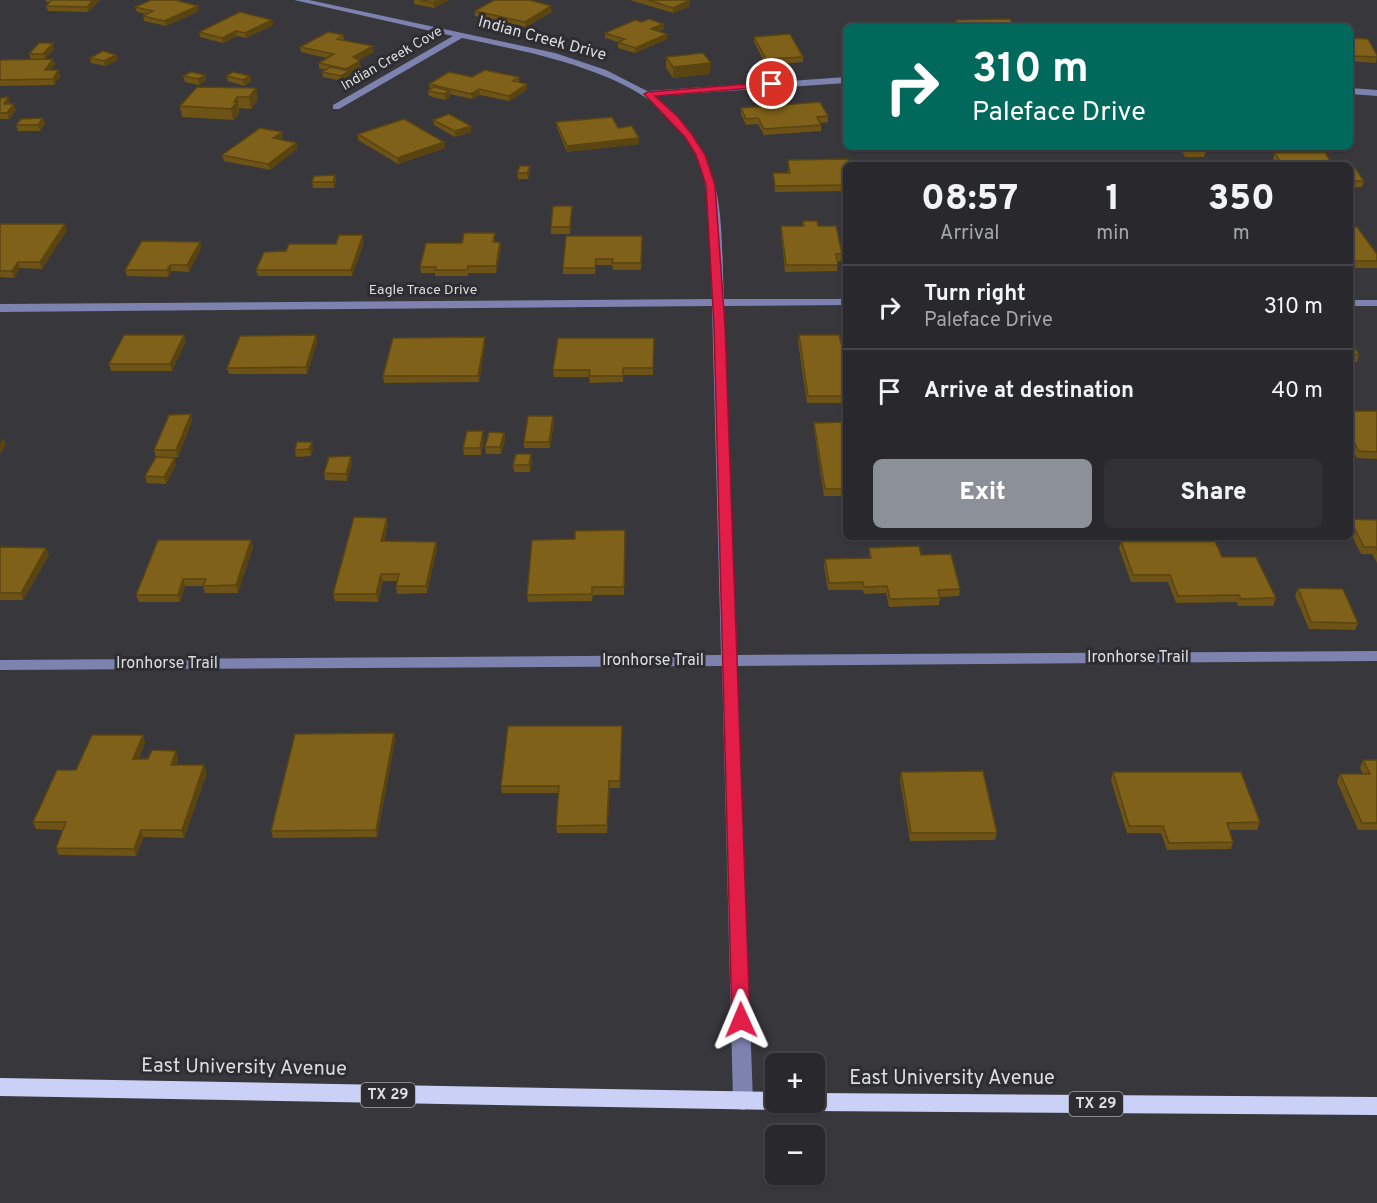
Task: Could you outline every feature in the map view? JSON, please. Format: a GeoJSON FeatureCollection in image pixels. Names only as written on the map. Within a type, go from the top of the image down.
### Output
{"type":"FeatureCollection","features":[{"type":"Feature","properties":{"kind":"main road","name":"East University Avenue"},"geometry":{"type":"LineString","coordinates":[[0,1088],[765,1101]]}},
{"type":"Feature","properties":{"kind":"main road","name":"East University Avenue"},"geometry":{"type":"LineString","coordinates":[[825,1102],[1377,1106]]}},
{"type":"Feature","properties":{"kind":"street","name":"Indian Creek Drive"},"geometry":{"type":"LineString","coordinates":[[297,0],[461,35],[593,67],[625,80],[648,94],[675,119],[689,136],[708,175],[718,302],[743,1101]]}},
{"type":"Feature","properties":{"kind":"street","name":"Indian Creek Cove"},"geometry":{"type":"LineString","coordinates":[[336,107],[461,35]]}},
{"type":"Feature","properties":{"kind":"street"},"geometry":{"type":"LineString","coordinates":[[648,94],[843,81]]}},
{"type":"Feature","properties":{"kind":"street"},"geometry":{"type":"LineString","coordinates":[[1353,91],[1377,93]]}},
{"type":"Feature","properties":{"kind":"street","name":"Eagle Trace Drive"},"geometry":{"type":"LineString","coordinates":[[0,308],[843,302]]}},
{"type":"Feature","properties":{"kind":"street"},"geometry":{"type":"LineString","coordinates":[[1353,303],[1377,303]]}},
{"type":"Feature","properties":{"kind":"street","name":"Ironhorse Trail"},"geometry":{"type":"LineString","coordinates":[[0,665],[1377,656]]}},
{"type":"Feature","properties":{"kind":"building"},"geometry":{"type":"Polygon","coordinates":[[[52,0],[93,0],[87,7],[46,6],[52,0]]]}},
{"type":"Feature","properties":{"kind":"building"},"geometry":{"type":"Polygon","coordinates":[[[151,0],[175,0],[198,6],[164,21],[143,16],[153,11],[135,7],[151,0]]]}},
{"type":"Feature","properties":{"kind":"building"},"geometry":{"type":"Polygon","coordinates":[[[420,0],[438,0],[433,3],[420,0]]]}},
{"type":"Feature","properties":{"kind":"building"},"geometry":{"type":"Polygon","coordinates":[[[494,0],[530,0],[551,6],[525,22],[475,11],[494,0]]]}},
{"type":"Feature","properties":{"kind":"building"},"geometry":{"type":"Polygon","coordinates":[[[648,0],[690,0],[673,8],[648,0]]]}},
{"type":"Feature","properties":{"kind":"building"},"geometry":{"type":"Polygon","coordinates":[[[240,12],[272,20],[245,33],[236,31],[222,38],[199,32],[240,12]]]}},
{"type":"Feature","properties":{"kind":"building"},"geometry":{"type":"Polygon","coordinates":[[[649,19],[663,24],[651,29],[667,34],[635,48],[618,42],[625,39],[605,33],[635,20],[642,22],[649,19]]]}},
{"type":"Feature","properties":{"kind":"building"},"geometry":{"type":"Polygon","coordinates":[[[1010,19],[1012,24],[958,24],[956,20],[1010,19]]]}},
{"type":"Feature","properties":{"kind":"building"},"geometry":{"type":"Polygon","coordinates":[[[328,32],[343,35],[337,39],[373,46],[353,57],[360,61],[346,69],[319,63],[334,54],[300,47],[328,32]]]}},
{"type":"Feature","properties":{"kind":"building"},"geometry":{"type":"Polygon","coordinates":[[[790,34],[803,57],[766,59],[754,37],[790,34]]]}},
{"type":"Feature","properties":{"kind":"building"},"geometry":{"type":"Polygon","coordinates":[[[1353,38],[1368,39],[1377,57],[1353,56],[1353,38]]]}},
{"type":"Feature","properties":{"kind":"building"},"geometry":{"type":"Polygon","coordinates":[[[39,43],[53,43],[43,54],[29,54],[39,43]]]}},
{"type":"Feature","properties":{"kind":"building"},"geometry":{"type":"Polygon","coordinates":[[[103,51],[116,55],[104,61],[90,58],[103,51]]]}},
{"type":"Feature","properties":{"kind":"building"},"geometry":{"type":"Polygon","coordinates":[[[703,53],[711,63],[673,67],[666,57],[703,53]]]}},
{"type":"Feature","properties":{"kind":"building"},"geometry":{"type":"Polygon","coordinates":[[[53,59],[45,70],[58,70],[53,79],[0,80],[0,60],[53,59]]]}},
{"type":"Feature","properties":{"kind":"building"},"geometry":{"type":"Polygon","coordinates":[[[330,67],[349,71],[341,76],[322,72],[330,67]]]}},
{"type":"Feature","properties":{"kind":"building"},"geometry":{"type":"Polygon","coordinates":[[[485,70],[519,77],[513,81],[527,84],[509,96],[479,89],[471,94],[429,84],[449,72],[472,77],[485,70]]]}},
{"type":"Feature","properties":{"kind":"building"},"geometry":{"type":"Polygon","coordinates":[[[191,72],[205,75],[198,79],[183,76],[191,72]]]}},
{"type":"Feature","properties":{"kind":"building"},"geometry":{"type":"Polygon","coordinates":[[[233,72],[250,76],[243,80],[226,76],[233,72]]]}},
{"type":"Feature","properties":{"kind":"building"},"geometry":{"type":"Polygon","coordinates":[[[197,87],[256,88],[249,97],[237,97],[234,102],[237,102],[231,109],[180,106],[197,87]]]}},
{"type":"Feature","properties":{"kind":"building"},"geometry":{"type":"Polygon","coordinates":[[[434,87],[450,91],[444,94],[428,91],[434,87]]]}},
{"type":"Feature","properties":{"kind":"building"},"geometry":{"type":"Polygon","coordinates":[[[8,97],[4,104],[14,104],[7,113],[0,113],[0,98],[8,97]]]}},
{"type":"Feature","properties":{"kind":"building"},"geometry":{"type":"Polygon","coordinates":[[[820,102],[828,116],[817,117],[821,125],[764,129],[758,118],[746,119],[741,108],[820,102]]]}},
{"type":"Feature","properties":{"kind":"building"},"geometry":{"type":"Polygon","coordinates":[[[449,114],[471,126],[455,131],[433,120],[449,114]]]}},
{"type":"Feature","properties":{"kind":"building"},"geometry":{"type":"Polygon","coordinates":[[[612,117],[618,128],[632,126],[639,138],[567,146],[556,122],[612,117]]]}},
{"type":"Feature","properties":{"kind":"building"},"geometry":{"type":"Polygon","coordinates":[[[43,118],[38,125],[16,125],[21,119],[43,118]]]}},
{"type":"Feature","properties":{"kind":"building"},"geometry":{"type":"Polygon","coordinates":[[[404,119],[444,142],[397,158],[358,134],[404,119]]]}},
{"type":"Feature","properties":{"kind":"building"},"geometry":{"type":"Polygon","coordinates":[[[260,128],[282,132],[273,138],[296,143],[268,164],[222,155],[260,128]]]}},
{"type":"Feature","properties":{"kind":"building"},"geometry":{"type":"Polygon","coordinates":[[[1275,153],[1325,153],[1331,162],[1280,162],[1275,153]]]}},
{"type":"Feature","properties":{"kind":"building"},"geometry":{"type":"Polygon","coordinates":[[[848,159],[848,162],[843,162],[843,185],[775,186],[773,173],[790,173],[788,160],[848,159]]]}},
{"type":"Feature","properties":{"kind":"building"},"geometry":{"type":"Polygon","coordinates":[[[1353,165],[1364,181],[1353,181],[1353,165]]]}},
{"type":"Feature","properties":{"kind":"building"},"geometry":{"type":"Polygon","coordinates":[[[520,166],[530,166],[527,173],[517,173],[520,166]]]}},
{"type":"Feature","properties":{"kind":"building"},"geometry":{"type":"Polygon","coordinates":[[[335,175],[333,182],[312,182],[314,176],[335,175]]]}},
{"type":"Feature","properties":{"kind":"building"},"geometry":{"type":"Polygon","coordinates":[[[553,206],[572,206],[570,227],[551,227],[553,206]]]}},
{"type":"Feature","properties":{"kind":"building"},"geometry":{"type":"Polygon","coordinates":[[[803,221],[817,221],[818,226],[836,226],[842,254],[836,254],[838,265],[786,265],[781,226],[804,226],[803,221]]]}},
{"type":"Feature","properties":{"kind":"building"},"geometry":{"type":"Polygon","coordinates":[[[0,224],[65,224],[40,262],[18,262],[12,271],[0,271],[0,224]]]}},
{"type":"Feature","properties":{"kind":"building"},"geometry":{"type":"Polygon","coordinates":[[[1353,227],[1357,227],[1377,254],[1377,261],[1353,261],[1353,227]]]}},
{"type":"Feature","properties":{"kind":"building"},"geometry":{"type":"Polygon","coordinates":[[[464,233],[495,233],[493,242],[500,242],[496,266],[468,266],[467,270],[435,270],[436,267],[420,267],[426,243],[462,243],[464,233]]]}},
{"type":"Feature","properties":{"kind":"building"},"geometry":{"type":"Polygon","coordinates":[[[339,235],[363,235],[351,270],[256,270],[264,252],[286,251],[289,244],[336,244],[339,235]]]}},
{"type":"Feature","properties":{"kind":"building"},"geometry":{"type":"Polygon","coordinates":[[[566,236],[642,236],[641,263],[612,263],[613,259],[596,259],[595,268],[563,268],[566,236]]]}},
{"type":"Feature","properties":{"kind":"building"},"geometry":{"type":"Polygon","coordinates":[[[142,241],[200,242],[187,265],[170,265],[167,270],[125,270],[142,241]]]}},
{"type":"Feature","properties":{"kind":"building"},"geometry":{"type":"Polygon","coordinates":[[[124,335],[184,335],[170,364],[109,364],[124,335]]]}},
{"type":"Feature","properties":{"kind":"building"},"geometry":{"type":"Polygon","coordinates":[[[316,335],[306,367],[227,368],[240,336],[316,335]]]}},
{"type":"Feature","properties":{"kind":"building"},"geometry":{"type":"Polygon","coordinates":[[[799,335],[839,335],[843,346],[843,396],[808,396],[799,335]]]}},
{"type":"Feature","properties":{"kind":"building"},"geometry":{"type":"Polygon","coordinates":[[[485,337],[478,376],[383,376],[393,338],[485,337]]]}},
{"type":"Feature","properties":{"kind":"building"},"geometry":{"type":"Polygon","coordinates":[[[558,338],[654,338],[653,368],[623,368],[623,376],[589,376],[590,370],[553,370],[558,338]]]}},
{"type":"Feature","properties":{"kind":"building"},"geometry":{"type":"Polygon","coordinates":[[[1353,344],[1359,355],[1353,355],[1353,344]]]}},
{"type":"Feature","properties":{"kind":"building"},"geometry":{"type":"Polygon","coordinates":[[[1353,411],[1377,411],[1377,452],[1359,451],[1353,440],[1353,411]]]}},
{"type":"Feature","properties":{"kind":"building"},"geometry":{"type":"Polygon","coordinates":[[[191,414],[176,450],[154,450],[169,415],[191,414]]]}},
{"type":"Feature","properties":{"kind":"building"},"geometry":{"type":"Polygon","coordinates":[[[528,416],[553,416],[549,442],[524,442],[528,416]]]}},
{"type":"Feature","properties":{"kind":"building"},"geometry":{"type":"Polygon","coordinates":[[[843,422],[843,489],[825,489],[814,423],[843,422]]]}},
{"type":"Feature","properties":{"kind":"building"},"geometry":{"type":"Polygon","coordinates":[[[467,431],[483,431],[480,448],[463,448],[467,431]]]}},
{"type":"Feature","properties":{"kind":"building"},"geometry":{"type":"Polygon","coordinates":[[[489,432],[504,433],[500,447],[485,447],[489,432]]]}},
{"type":"Feature","properties":{"kind":"building"},"geometry":{"type":"Polygon","coordinates":[[[297,442],[312,442],[309,449],[295,450],[297,442]]]}},
{"type":"Feature","properties":{"kind":"building"},"geometry":{"type":"Polygon","coordinates":[[[516,454],[531,454],[529,465],[513,465],[516,454]]]}},
{"type":"Feature","properties":{"kind":"building"},"geometry":{"type":"Polygon","coordinates":[[[351,456],[346,474],[324,473],[329,457],[351,456]]]}},
{"type":"Feature","properties":{"kind":"building"},"geometry":{"type":"Polygon","coordinates":[[[156,457],[175,458],[164,477],[145,476],[156,457]]]}},
{"type":"Feature","properties":{"kind":"building"},"geometry":{"type":"Polygon","coordinates":[[[354,517],[387,518],[381,541],[436,542],[426,586],[396,586],[399,574],[381,574],[376,594],[333,594],[354,517]]]}},
{"type":"Feature","properties":{"kind":"building"},"geometry":{"type":"Polygon","coordinates":[[[1353,519],[1377,520],[1377,550],[1375,547],[1364,547],[1353,525],[1353,519]]]}},
{"type":"Feature","properties":{"kind":"building"},"geometry":{"type":"Polygon","coordinates":[[[625,530],[624,587],[592,587],[592,594],[527,595],[532,540],[575,539],[575,531],[625,530]]]}},
{"type":"Feature","properties":{"kind":"building"},"geometry":{"type":"Polygon","coordinates":[[[158,540],[251,540],[236,585],[203,586],[206,579],[183,579],[178,595],[136,595],[158,540]]]}},
{"type":"Feature","properties":{"kind":"building"},"geometry":{"type":"Polygon","coordinates":[[[1214,540],[1222,557],[1256,557],[1276,598],[1241,599],[1239,595],[1178,596],[1170,575],[1133,575],[1121,541],[1214,540]]]}},
{"type":"Feature","properties":{"kind":"building"},"geometry":{"type":"Polygon","coordinates":[[[919,546],[921,555],[951,554],[960,589],[938,590],[940,598],[890,599],[887,586],[864,587],[863,582],[829,583],[825,559],[871,558],[869,548],[919,546]]]}},
{"type":"Feature","properties":{"kind":"building"},"geometry":{"type":"Polygon","coordinates":[[[0,547],[46,548],[21,593],[0,593],[0,547]]]}},
{"type":"Feature","properties":{"kind":"building"},"geometry":{"type":"Polygon","coordinates":[[[1298,588],[1343,589],[1358,623],[1311,622],[1298,588]]]}},
{"type":"Feature","properties":{"kind":"building"},"geometry":{"type":"Polygon","coordinates":[[[508,726],[622,726],[620,781],[609,781],[607,825],[556,826],[559,786],[501,786],[508,726]]]}},
{"type":"Feature","properties":{"kind":"building"},"geometry":{"type":"Polygon","coordinates":[[[394,733],[376,830],[271,831],[295,734],[394,733]]]}},
{"type":"Feature","properties":{"kind":"building"},"geometry":{"type":"Polygon","coordinates":[[[92,735],[143,735],[133,759],[148,759],[152,750],[176,751],[171,765],[204,765],[182,830],[141,830],[134,849],[56,848],[66,822],[33,822],[57,770],[76,770],[92,735]]]}},
{"type":"Feature","properties":{"kind":"building"},"geometry":{"type":"Polygon","coordinates":[[[1363,760],[1377,760],[1377,823],[1362,823],[1340,774],[1370,774],[1363,760]]]}},
{"type":"Feature","properties":{"kind":"building"},"geometry":{"type":"Polygon","coordinates":[[[983,771],[997,833],[911,833],[901,772],[983,771]]]}},
{"type":"Feature","properties":{"kind":"building"},"geometry":{"type":"Polygon","coordinates":[[[1113,772],[1241,772],[1260,822],[1227,823],[1233,842],[1169,843],[1163,826],[1129,826],[1113,772]]]}},
{"type":"Feature","properties":{"kind":"route"},"geometry":{"type":"LineString","coordinates":[[741,1020],[719,326],[710,185],[700,155],[689,136],[675,119],[648,94],[772,84]]}}]}
